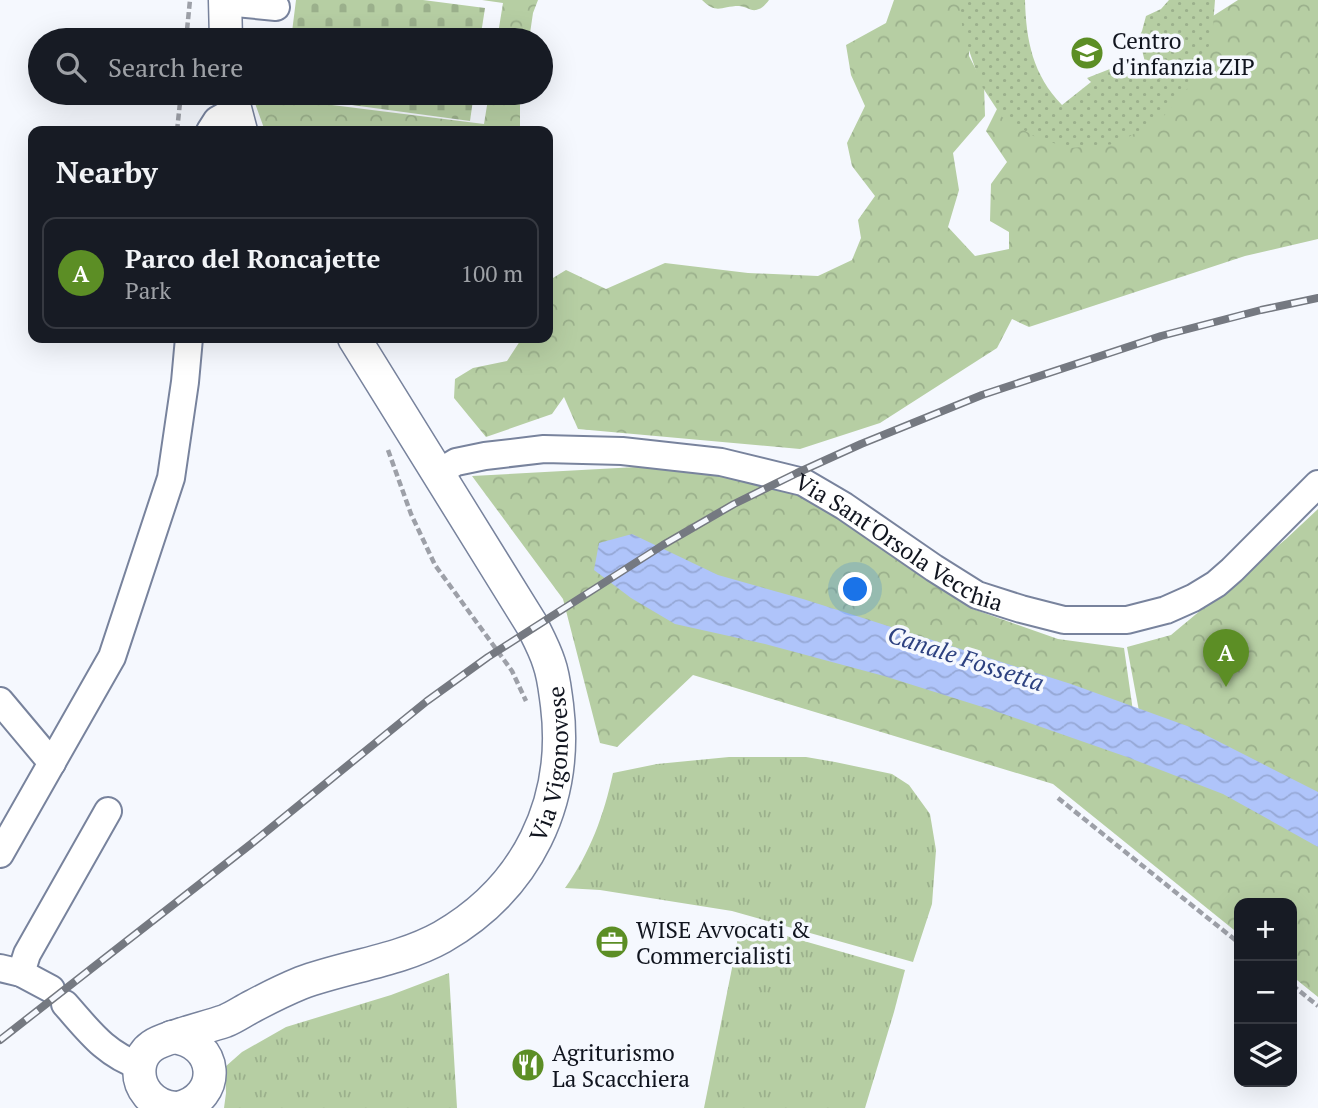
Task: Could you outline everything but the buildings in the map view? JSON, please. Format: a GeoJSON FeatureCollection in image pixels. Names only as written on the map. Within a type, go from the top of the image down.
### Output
{"type":"FeatureCollection","features":[{"type":"Feature","properties":{"kind":"main road"},"geometry":{"type":"LineString","coordinates":[[225,1],[226,28]]}},
{"type":"Feature","properties":{"kind":"main road","name":"Via Vigonovese"},"geometry":{"type":"LineString","coordinates":[[140,1066],[142,1058],[151,1046],[165,1038],[235,1017],[300,984],[420,947],[441,937],[474,916],[510,880],[531,850],[548,814],[556,784],[559,751],[559,719],[549,663],[532,625],[357,343]]}},
{"type":"Feature","properties":{"kind":"main road"},"geometry":{"type":"LineString","coordinates":[[140,1066],[139,1076],[146,1093],[164,1107],[188,1106],[211,1085],[225,1032],[235,1017]]}},
{"type":"Feature","properties":{"kind":"main road"},"geometry":{"type":"LineString","coordinates":[[173,1037],[183,1038],[200,1048],[206,1056],[211,1085]]}},
{"type":"Feature","properties":{"kind":"street"},"geometry":{"type":"LineString","coordinates":[[225,1],[276,7]]}},
{"type":"Feature","properties":{"kind":"street"},"geometry":{"type":"LineString","coordinates":[[213,126],[217,120],[235,111]]}},
{"type":"Feature","properties":{"kind":"street"},"geometry":{"type":"LineString","coordinates":[[0,854],[112,657],[171,478],[185,382],[188,343]]}},
{"type":"Feature","properties":{"kind":"street","name":"Via Sant'Orsola Vecchia"},"geometry":{"type":"LineString","coordinates":[[438,473],[456,462],[544,449],[622,452],[721,462],[803,482],[844,506],[976,595],[1064,620],[1127,620],[1166,610],[1193,598],[1232,570],[1318,484]]}},
{"type":"Feature","properties":{"kind":"street"},"geometry":{"type":"LineString","coordinates":[[0,701],[52,763]]}},
{"type":"Feature","properties":{"kind":"street"},"geometry":{"type":"LineString","coordinates":[[108,811],[27,954],[11,970],[58,996],[110,1052],[140,1066]]}},
{"type":"Feature","properties":{"kind":"path"},"geometry":{"type":"LineString","coordinates":[[188,28],[190,0]]}},
{"type":"Feature","properties":{"kind":"path"},"geometry":{"type":"LineString","coordinates":[[178,126],[180,105]]}},
{"type":"Feature","properties":{"kind":"path"},"geometry":{"type":"LineString","coordinates":[[385,442],[411,514],[435,565],[512,671],[527,702]]}},
{"type":"Feature","properties":{"kind":"path"},"geometry":{"type":"LineString","coordinates":[[1058,798],[1234,939]]}},
{"type":"Feature","properties":{"kind":"path"},"geometry":{"type":"LineString","coordinates":[[1297,989],[1318,1006]]}},
{"type":"Feature","properties":{"kind":"green space"},"geometry":{"type":"Polygon","coordinates":[[[296,0],[423,0],[485,8],[482,28],[292,28],[296,0]]]}},
{"type":"Feature","properties":{"kind":"green space"},"geometry":{"type":"Polygon","coordinates":[[[482,0],[538,0],[531,28],[499,28],[503,3],[482,0]]]}},
{"type":"Feature","properties":{"kind":"green space"},"geometry":{"type":"Polygon","coordinates":[[[702,0],[769,0],[754,10],[739,6],[719,9],[702,0]]]}},
{"type":"Feature","properties":{"kind":"green space"},"geometry":{"type":"Polygon","coordinates":[[[894,0],[964,0],[969,3],[969,56],[984,85],[985,116],[953,153],[959,190],[948,227],[975,256],[1009,249],[1009,232],[990,221],[991,184],[1007,162],[986,131],[1001,101],[1064,144],[1202,23],[1238,0],[1318,0],[1318,239],[1245,256],[1029,327],[1012,319],[997,348],[880,423],[800,449],[578,429],[564,397],[552,414],[486,437],[454,398],[455,379],[473,368],[507,361],[519,343],[553,343],[553,278],[566,270],[606,289],[665,263],[748,273],[818,276],[852,260],[861,238],[858,220],[875,196],[852,166],[847,143],[865,106],[851,75],[846,45],[886,23],[894,0]]]}},
{"type":"Feature","properties":{"kind":"green space"},"geometry":{"type":"Polygon","coordinates":[[[959,0],[1025,0],[1033,57],[1044,82],[1062,105],[1091,82],[1087,78],[1115,67],[1122,73],[1135,73],[1145,62],[1137,41],[1146,16],[1161,9],[1169,0],[1215,0],[1212,39],[1192,83],[1162,118],[1116,144],[1070,148],[1037,138],[1002,117],[981,85],[963,33],[959,0]]]}},
{"type":"Feature","properties":{"kind":"green space"},"geometry":{"type":"Polygon","coordinates":[[[256,105],[332,105],[484,124],[487,105],[520,105],[520,126],[263,126],[256,105]]]}},
{"type":"Feature","properties":{"kind":"green space"},"geometry":{"type":"Polygon","coordinates":[[[352,105],[472,105],[470,121],[352,105]]]}},
{"type":"Feature","properties":{"kind":"green space"},"geometry":{"type":"Polygon","coordinates":[[[655,466],[798,486],[973,609],[1058,639],[1124,648],[1137,739],[1318,845],[1318,997],[1297,980],[1297,898],[1234,898],[1234,930],[1053,784],[693,675],[617,747],[600,743],[563,599],[472,476],[655,466]]]}},
{"type":"Feature","properties":{"kind":"green space"},"geometry":{"type":"Polygon","coordinates":[[[1318,509],[1318,829],[1142,727],[1127,647],[1171,635],[1318,509]]]}},
{"type":"Feature","properties":{"kind":"green space"},"geometry":{"type":"Polygon","coordinates":[[[729,757],[806,757],[892,774],[909,785],[930,814],[936,850],[932,904],[913,962],[732,911],[600,890],[565,888],[595,833],[613,773],[657,764],[729,757]]]}},
{"type":"Feature","properties":{"kind":"green space"},"geometry":{"type":"Polygon","coordinates":[[[741,923],[905,970],[865,1108],[704,1108],[741,923]]]}},
{"type":"Feature","properties":{"kind":"green space"},"geometry":{"type":"Polygon","coordinates":[[[449,973],[457,1108],[224,1108],[225,1067],[242,1052],[286,1027],[391,995],[449,973]]]}},
{"type":"Feature","properties":{"kind":"water","name":"Canale Fossetta"},"geometry":{"type":"Polygon","coordinates":[[[632,534],[718,575],[803,599],[1071,684],[1190,727],[1318,792],[1318,847],[1223,794],[992,710],[884,676],[765,644],[675,624],[631,598],[594,570],[599,543],[632,534]]]}},
{"type":"Feature","properties":{"kind":"railway"},"geometry":{"type":"LineString","coordinates":[[0,1040],[251,844],[427,701],[488,657],[663,545],[734,504],[861,444],[982,395],[1161,336],[1318,298]]}},
{"type":"Feature","properties":{"kind":"place","name":"Centro d'infanzia ZIP"},"geometry":{"type":"Point","coordinates":[1087,53]}},
{"type":"Feature","properties":{"kind":"place","name":"Parco del Roncajette"},"geometry":{"type":"Point","coordinates":[1226,687]}},
{"type":"Feature","properties":{"kind":"place","name":"WISE Avvocati & Commercialisti"},"geometry":{"type":"Point","coordinates":[612,942]}},
{"type":"Feature","properties":{"kind":"place","name":"Agriturismo La Scacchiera"},"geometry":{"type":"Point","coordinates":[528,1065]}}]}
